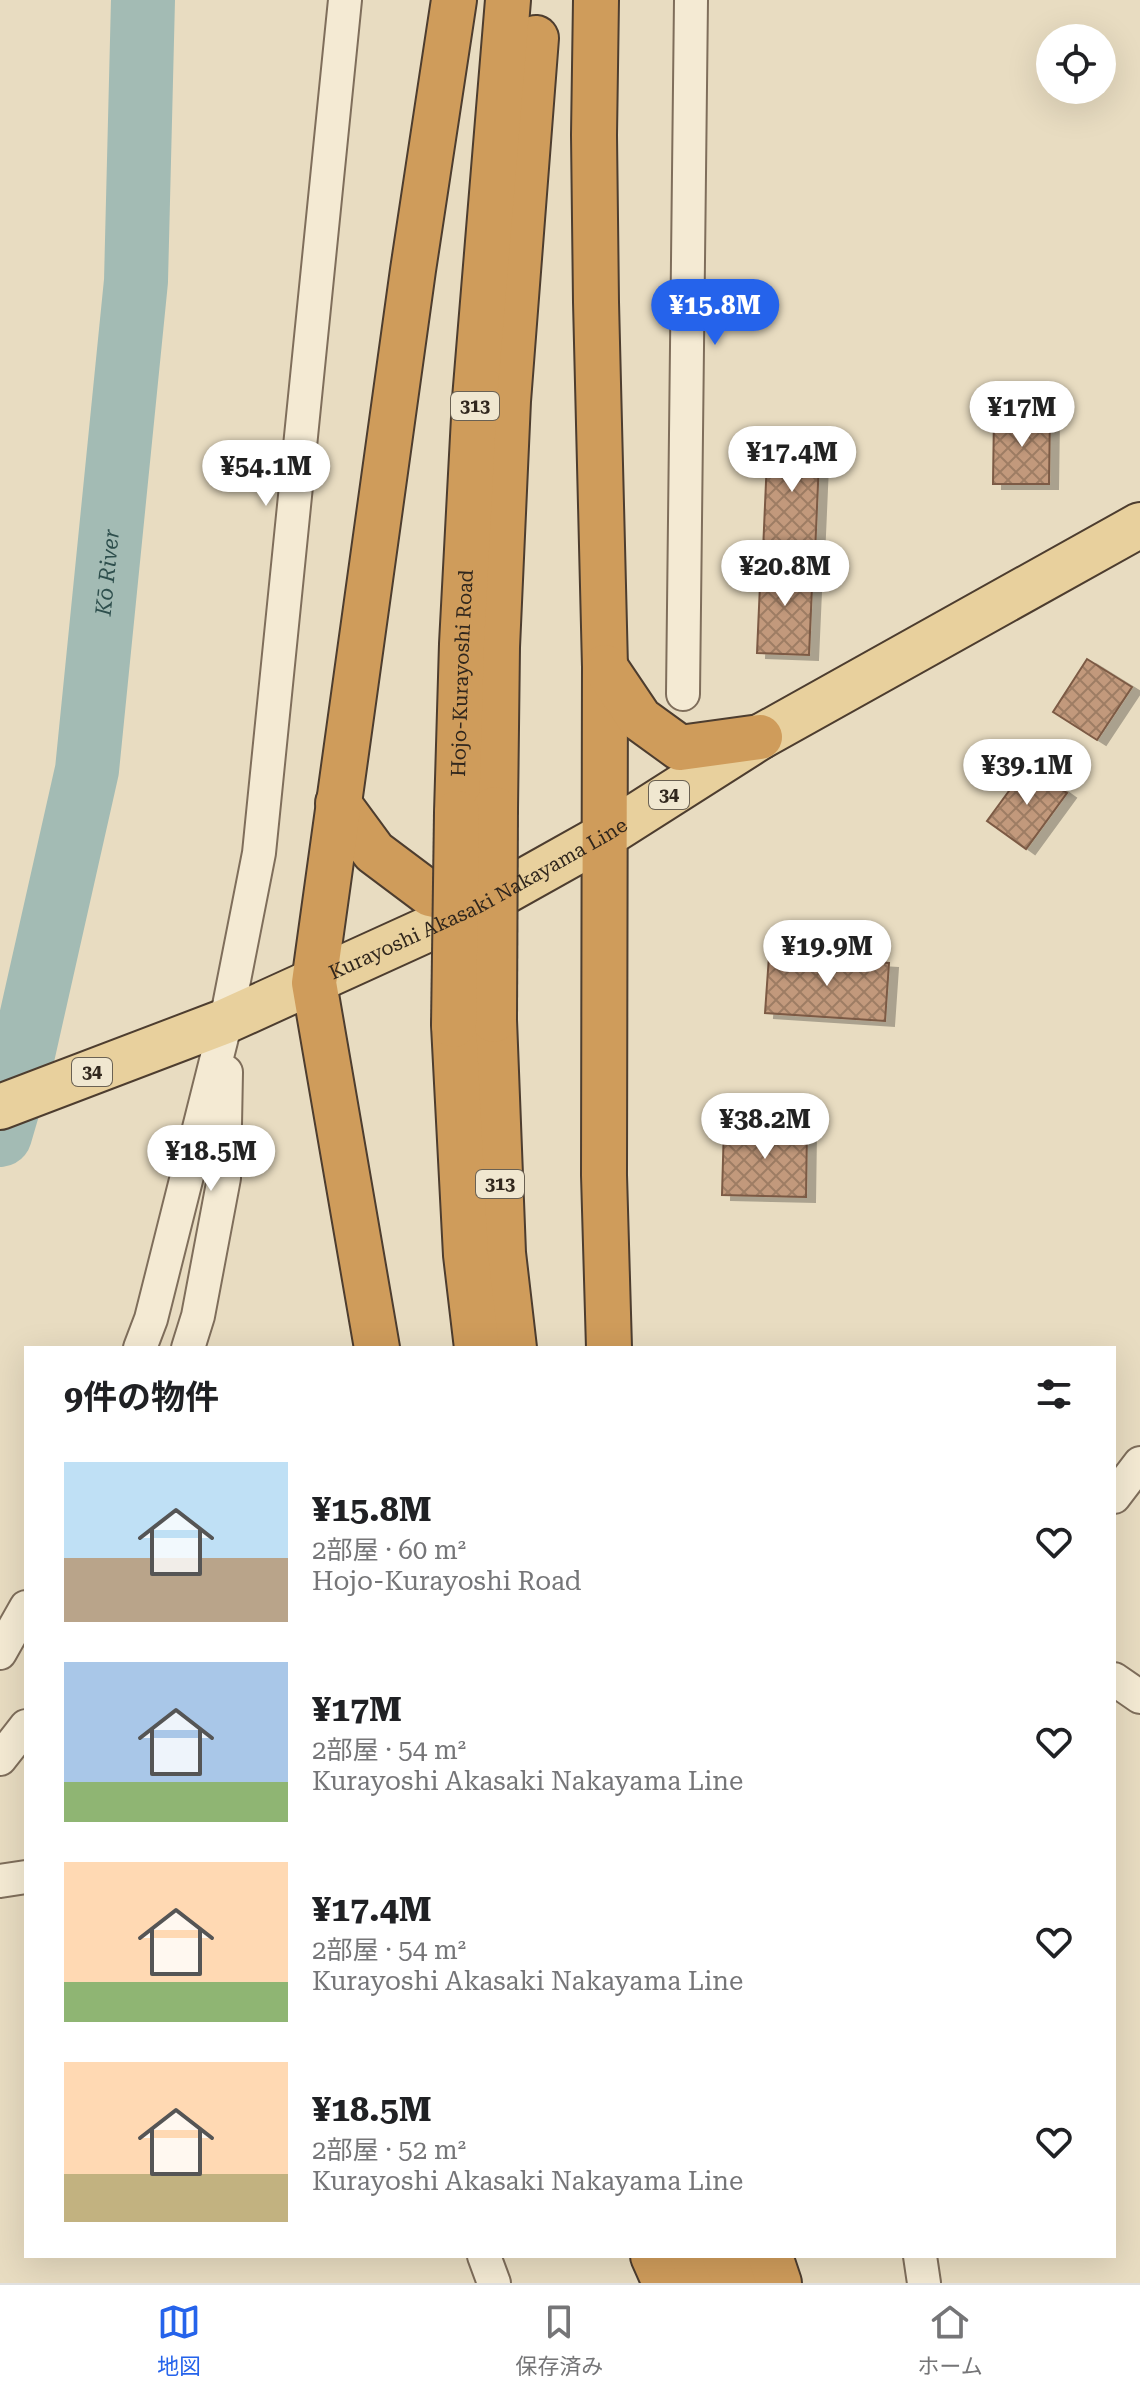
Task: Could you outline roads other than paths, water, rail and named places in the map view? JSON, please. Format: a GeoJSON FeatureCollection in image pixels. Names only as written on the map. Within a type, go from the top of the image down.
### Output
{"type":"FeatureCollection","features":[{"type":"Feature","properties":{"kind":"highway"},"geometry":{"type":"LineString","coordinates":[[377,1346],[314,983],[413,270],[454,0]]}},
{"type":"Feature","properties":{"kind":"highway","name":"Hojo-Kurayoshi Road"},"geometry":{"type":"LineString","coordinates":[[477,1346],[466,1255],[474,1022],[476,811],[462,644],[475,399],[508,0]]}},
{"type":"Feature","properties":{"kind":"highway","name":"Hojo-Kurayoshi Road"},"geometry":{"type":"LineString","coordinates":[[476,811],[497,647],[508,401],[539,0]]}},
{"type":"Feature","properties":{"kind":"highway"},"geometry":{"type":"LineString","coordinates":[[596,0],[594,135],[605,667],[604,1175],[609,1346]]}},
{"type":"Feature","properties":{"kind":"highway"},"geometry":{"type":"LineString","coordinates":[[605,667],[640,719],[680,748],[760,737]]}},
{"type":"Feature","properties":{"kind":"highway"},"geometry":{"type":"LineString","coordinates":[[338,803],[374,852],[430,894],[481,905]]}},
{"type":"Feature","properties":{"kind":"highway","name":"Hojo-Kurayoshi Road"},"geometry":{"type":"LineString","coordinates":[[474,1022],[514,1346]]}},
{"type":"Feature","properties":{"kind":"highway"},"geometry":{"type":"LineString","coordinates":[[654,2258],[665,2283]]}},
{"type":"Feature","properties":{"kind":"highway"},"geometry":{"type":"LineString","coordinates":[[694,2258],[704,2283]]}},
{"type":"Feature","properties":{"kind":"highway"},"geometry":{"type":"LineString","coordinates":[[726,2258],[737,2283]]}},
{"type":"Feature","properties":{"kind":"highway"},"geometry":{"type":"LineString","coordinates":[[771,2258],[779,2283]]}},
{"type":"Feature","properties":{"kind":"main road","name":"Kurayoshi Akasaki Nakayama Line"},"geometry":{"type":"LineString","coordinates":[[0,1107],[226,1021],[481,905],[606,835],[760,737],[1140,525]]}},
{"type":"Feature","properties":{"kind":"street"},"geometry":{"type":"LineString","coordinates":[[141,1346],[151,1319],[226,1021],[259,853],[345,0]]}},
{"type":"Feature","properties":{"kind":"street"},"geometry":{"type":"LineString","coordinates":[[683,694],[691,0]]}},
{"type":"Feature","properties":{"kind":"street"},"geometry":{"type":"LineString","coordinates":[[189,1346],[198,1316],[224,1178],[226,1021]]}},
{"type":"Feature","properties":{"kind":"street"},"geometry":{"type":"LineString","coordinates":[[1116,1494],[1140,1463]]}},
{"type":"Feature","properties":{"kind":"street"},"geometry":{"type":"LineString","coordinates":[[0,1653],[24,1611]]}},
{"type":"Feature","properties":{"kind":"street"},"geometry":{"type":"LineString","coordinates":[[1116,1680],[1140,1697]]}},
{"type":"Feature","properties":{"kind":"street"},"geometry":{"type":"LineString","coordinates":[[0,1759],[24,1729]]}},
{"type":"Feature","properties":{"kind":"street"},"geometry":{"type":"LineString","coordinates":[[0,1881],[24,1877]]}},
{"type":"Feature","properties":{"kind":"street"},"geometry":{"type":"LineString","coordinates":[[485,2258],[494,2283]]}},
{"type":"Feature","properties":{"kind":"street"},"geometry":{"type":"LineString","coordinates":[[920,2258],[924,2283]]}},
{"type":"Feature","properties":{"kind":"waterway","name":"Kō River"},"geometry":{"type":"LineString","coordinates":[[0,1135],[21,1063],[87,770],[136,281],[143,0]]}}]}
